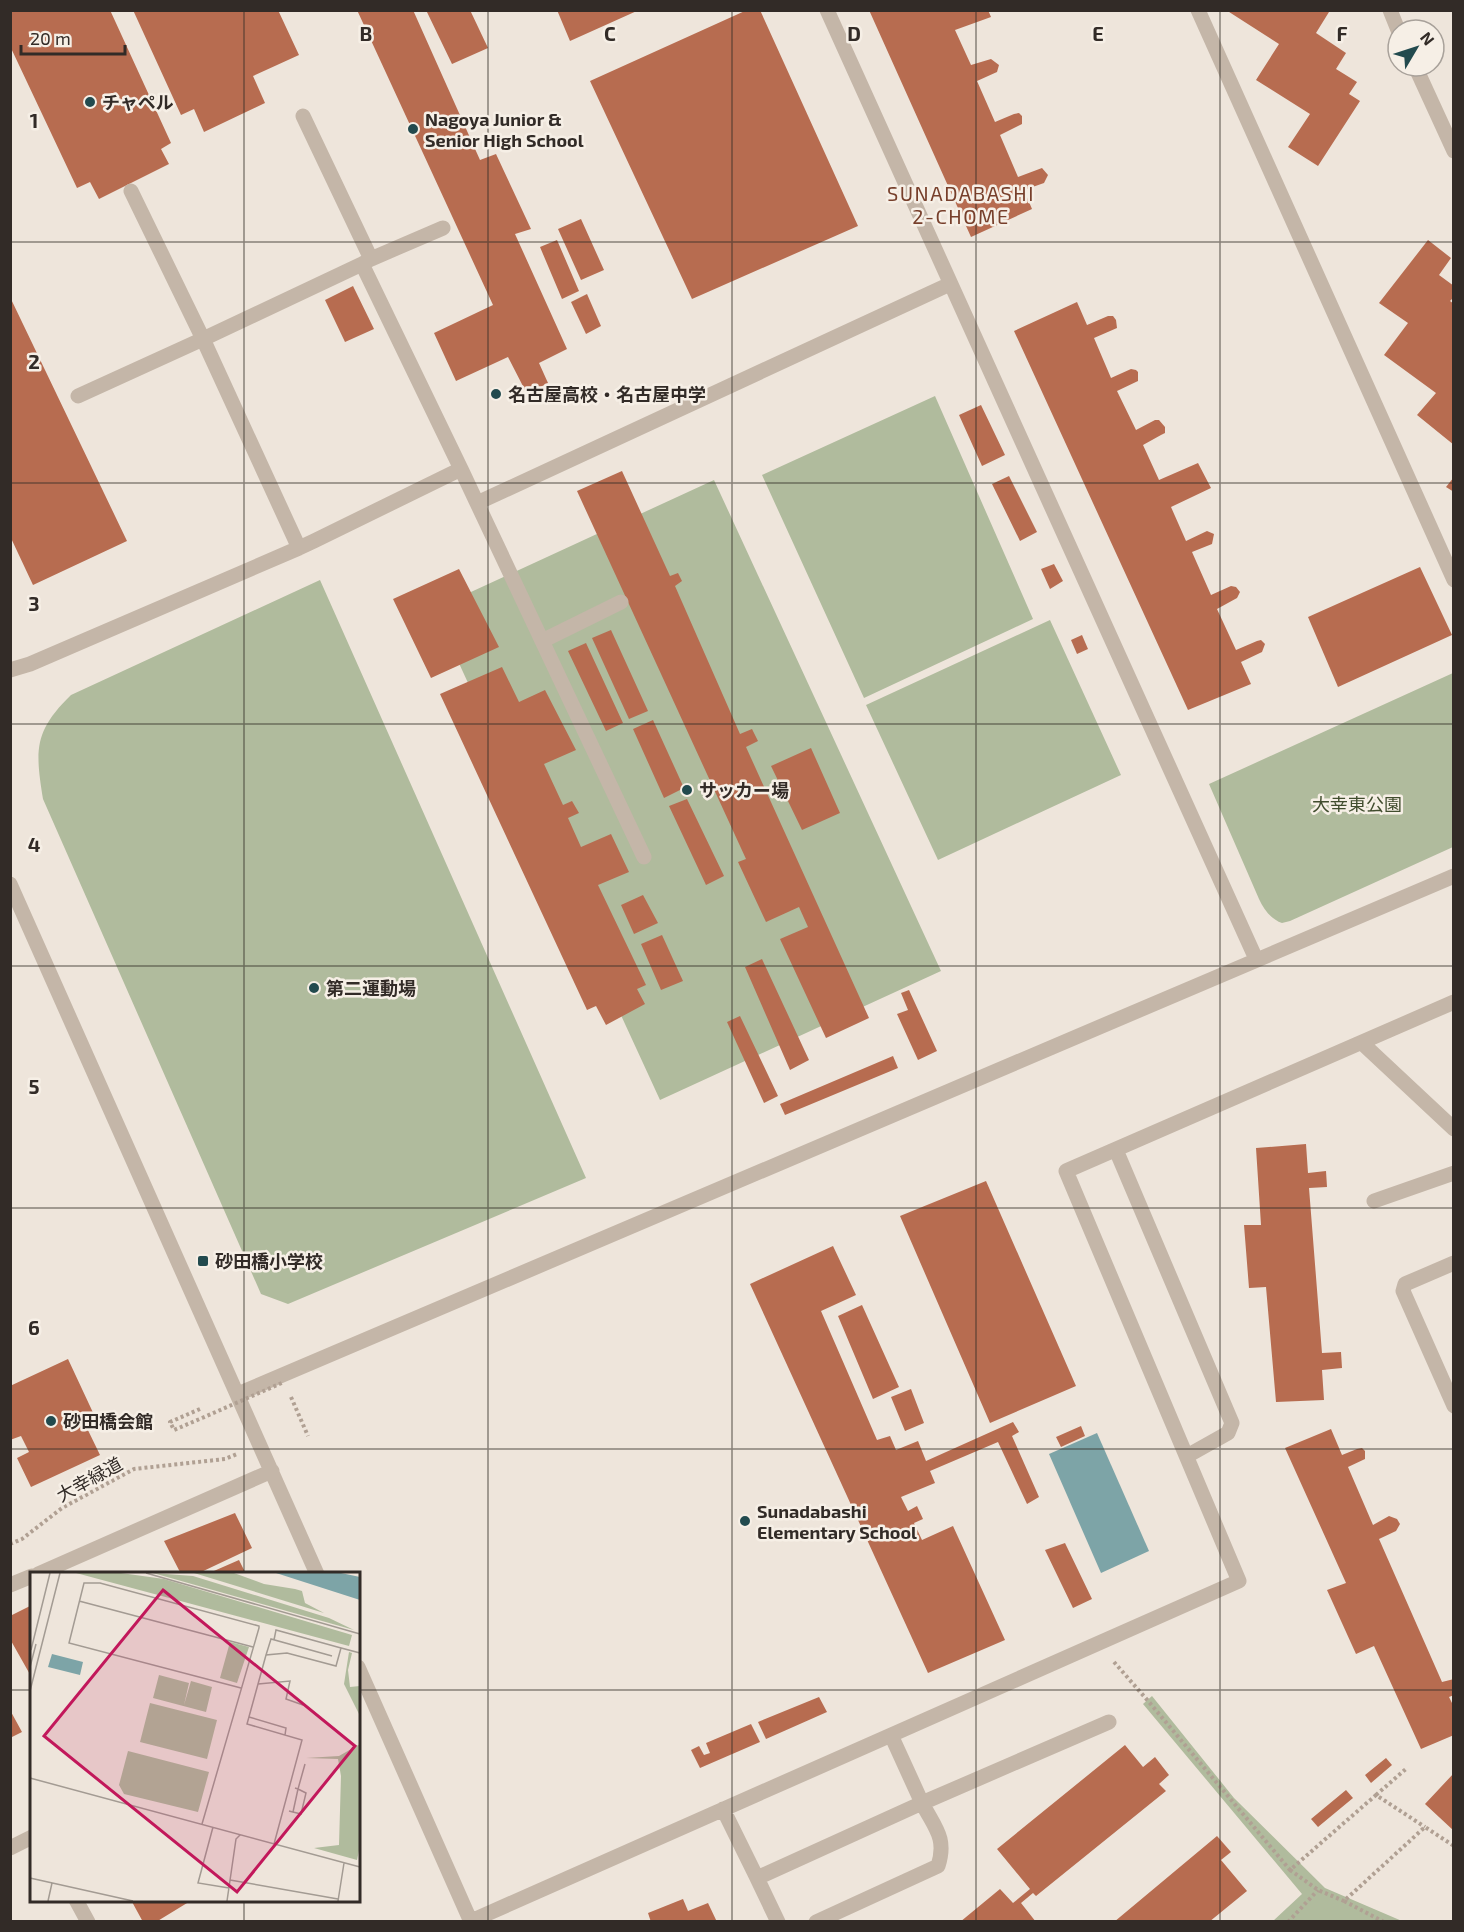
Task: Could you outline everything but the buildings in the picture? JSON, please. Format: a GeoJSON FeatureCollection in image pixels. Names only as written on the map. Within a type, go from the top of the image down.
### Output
{"type":"FeatureCollection","features":[{"type":"Feature","properties":{"kind":"street"},"geometry":{"type":"LineString","coordinates":[[826,10],[1256,958]]}},
{"type":"Feature","properties":{"kind":"street"},"geometry":{"type":"LineString","coordinates":[[1198,10],[1454,580]]}},
{"type":"Feature","properties":{"kind":"street"},"geometry":{"type":"LineString","coordinates":[[1421,78],[1454,151]]}},
{"type":"Feature","properties":{"kind":"street"},"geometry":{"type":"LineString","coordinates":[[303,116],[461,469],[644,857]]}},
{"type":"Feature","properties":{"kind":"street"},"geometry":{"type":"LineString","coordinates":[[131,191],[299,548]]}},
{"type":"Feature","properties":{"kind":"street"},"geometry":{"type":"LineString","coordinates":[[78,396],[443,228]]}},
{"type":"Feature","properties":{"kind":"street"},"geometry":{"type":"LineString","coordinates":[[477,503],[950,284]]}},
{"type":"Feature","properties":{"kind":"street"},"geometry":{"type":"LineString","coordinates":[[10,670],[30,664],[299,548],[461,469]]}},
{"type":"Feature","properties":{"kind":"street"},"geometry":{"type":"LineString","coordinates":[[542,641],[621,602]]}},
{"type":"Feature","properties":{"kind":"street"},"geometry":{"type":"LineString","coordinates":[[238,1394],[1256,958],[1454,876]]}},
{"type":"Feature","properties":{"kind":"street"},"geometry":{"type":"LineString","coordinates":[[10,884],[316,1572]]}},
{"type":"Feature","properties":{"kind":"street"},"geometry":{"type":"LineString","coordinates":[[360,1673],[471,1921],[1239,1581],[1066,1172],[1454,1002]]}},
{"type":"Feature","properties":{"kind":"street"},"geometry":{"type":"LineString","coordinates":[[1362,1043],[1454,1130]]}},
{"type":"Feature","properties":{"kind":"street"},"geometry":{"type":"LineString","coordinates":[[1116,1150],[1232,1423],[1228,1433],[1187,1456]]}},
{"type":"Feature","properties":{"kind":"street"},"geometry":{"type":"LineString","coordinates":[[1374,1201],[1454,1173]]}},
{"type":"Feature","properties":{"kind":"street"},"geometry":{"type":"LineString","coordinates":[[1454,1263],[1405,1284],[1402,1291],[1454,1406]]}},
{"type":"Feature","properties":{"kind":"street"},"geometry":{"type":"LineString","coordinates":[[43,1572],[272,1471]]}},
{"type":"Feature","properties":{"kind":"street"},"geometry":{"type":"LineString","coordinates":[[10,1586],[30,1577]]}},
{"type":"Feature","properties":{"kind":"street"},"geometry":{"type":"LineString","coordinates":[[757,1878],[1109,1722]]}},
{"type":"Feature","properties":{"kind":"street"},"geometry":{"type":"LineString","coordinates":[[816,1922],[938,1866],[942,1852],[941,1840],[891,1735]]}},
{"type":"Feature","properties":{"kind":"street"},"geometry":{"type":"LineString","coordinates":[[723,1809],[778,1922]]}},
{"type":"Feature","properties":{"kind":"street"},"geometry":{"type":"LineString","coordinates":[[10,1848],[30,1838]]}},
{"type":"Feature","properties":{"kind":"street"},"geometry":{"type":"LineString","coordinates":[[77,1902],[88,1922]]}},
{"type":"Feature","properties":{"kind":"path"},"geometry":{"type":"LineString","coordinates":[[200,1409],[170,1422],[174,1430],[284,1382]]}},
{"type":"Feature","properties":{"kind":"path"},"geometry":{"type":"LineString","coordinates":[[296,1407],[308,1436]]}},
{"type":"Feature","properties":{"kind":"path","name":"大幸緑道"},"geometry":{"type":"LineString","coordinates":[[10,1544],[22,1539],[62,1508],[134,1469],[225,1459],[259,1443]]}},
{"type":"Feature","properties":{"kind":"path"},"geometry":{"type":"LineString","coordinates":[[1097,1644],[1149,1702],[1290,1870],[1318,1890],[1384,1922]]}},
{"type":"Feature","properties":{"kind":"path"},"geometry":{"type":"LineString","coordinates":[[1290,1870],[1407,1768]]}},
{"type":"Feature","properties":{"kind":"path"},"geometry":{"type":"LineString","coordinates":[[1376,1796],[1454,1846]]}},
{"type":"Feature","properties":{"kind":"path"},"geometry":{"type":"LineString","coordinates":[[1344,1901],[1425,1827]]}},
{"type":"Feature","properties":{"kind":"path"},"geometry":{"type":"LineString","coordinates":[[1288,1922],[1318,1890]]}},
{"type":"Feature","properties":{"kind":"green space"},"geometry":{"type":"Polygon","coordinates":[[[935,396],[1033,619],[864,698],[762,475],[935,396]]]}},
{"type":"Feature","properties":{"kind":"green space","name":"サッカー場"},"geometry":{"type":"Polygon","coordinates":[[[714,480],[941,971],[660,1100],[434,609],[714,480]]]}},
{"type":"Feature","properties":{"kind":"green space","name":"第二運動場"},"geometry":{"type":"Polygon","coordinates":[[[320,580],[586,1178],[288,1304],[261,1294],[43,799],[39,754],[44,731],[59,708],[71,695],[320,580]]]}},
{"type":"Feature","properties":{"kind":"green space"},"geometry":{"type":"Polygon","coordinates":[[[1050,620],[1121,775],[938,860],[866,705],[1050,620]]]}},
{"type":"Feature","properties":{"kind":"green space","name":"大幸東公園"},"geometry":{"type":"Polygon","coordinates":[[[1453,673],[1453,847],[1290,921],[1282,923],[1271,917],[1259,899],[1209,784],[1453,673]]]}},
{"type":"Feature","properties":{"kind":"green space"},"geometry":{"type":"Polygon","coordinates":[[[1152,1696],[1234,1798],[1325,1888],[1402,1921],[1273,1921],[1302,1894],[1143,1704],[1152,1696]]]}},
{"type":"Feature","properties":{"kind":"water"},"geometry":{"type":"Polygon","coordinates":[[[1097,1433],[1149,1551],[1101,1573],[1049,1454],[1097,1433]]]}},
{"type":"Feature","properties":{"kind":"place","name":"チャペル"},"geometry":{"type":"Point","coordinates":[90,102]}},
{"type":"Feature","properties":{"kind":"place","name":"Nagoya Junior & Senior High School"},"geometry":{"type":"Point","coordinates":[413,129]}},
{"type":"Feature","properties":{"kind":"place","name":"名古屋高校・名古屋中学"},"geometry":{"type":"Point","coordinates":[496,394]}},
{"type":"Feature","properties":{"kind":"place","name":"サッカー場"},"geometry":{"type":"Point","coordinates":[687,790]}},
{"type":"Feature","properties":{"kind":"place","name":"第二運動場"},"geometry":{"type":"Point","coordinates":[314,988]}},
{"type":"Feature","properties":{"kind":"place","name":"砂田橋小学校"},"geometry":{"type":"Point","coordinates":[203,1261]}},
{"type":"Feature","properties":{"kind":"place","name":"砂田橋会館"},"geometry":{"type":"Point","coordinates":[51,1421]}},
{"type":"Feature","properties":{"kind":"place","name":"Sunadabashi Elementary School"},"geometry":{"type":"Point","coordinates":[745,1521]}},
{"type":"Feature","properties":{"kind":"district","name":"SUNADABASHI 2-CHOME"},"geometry":{"type":"Point","coordinates":[961,204]}}]}
